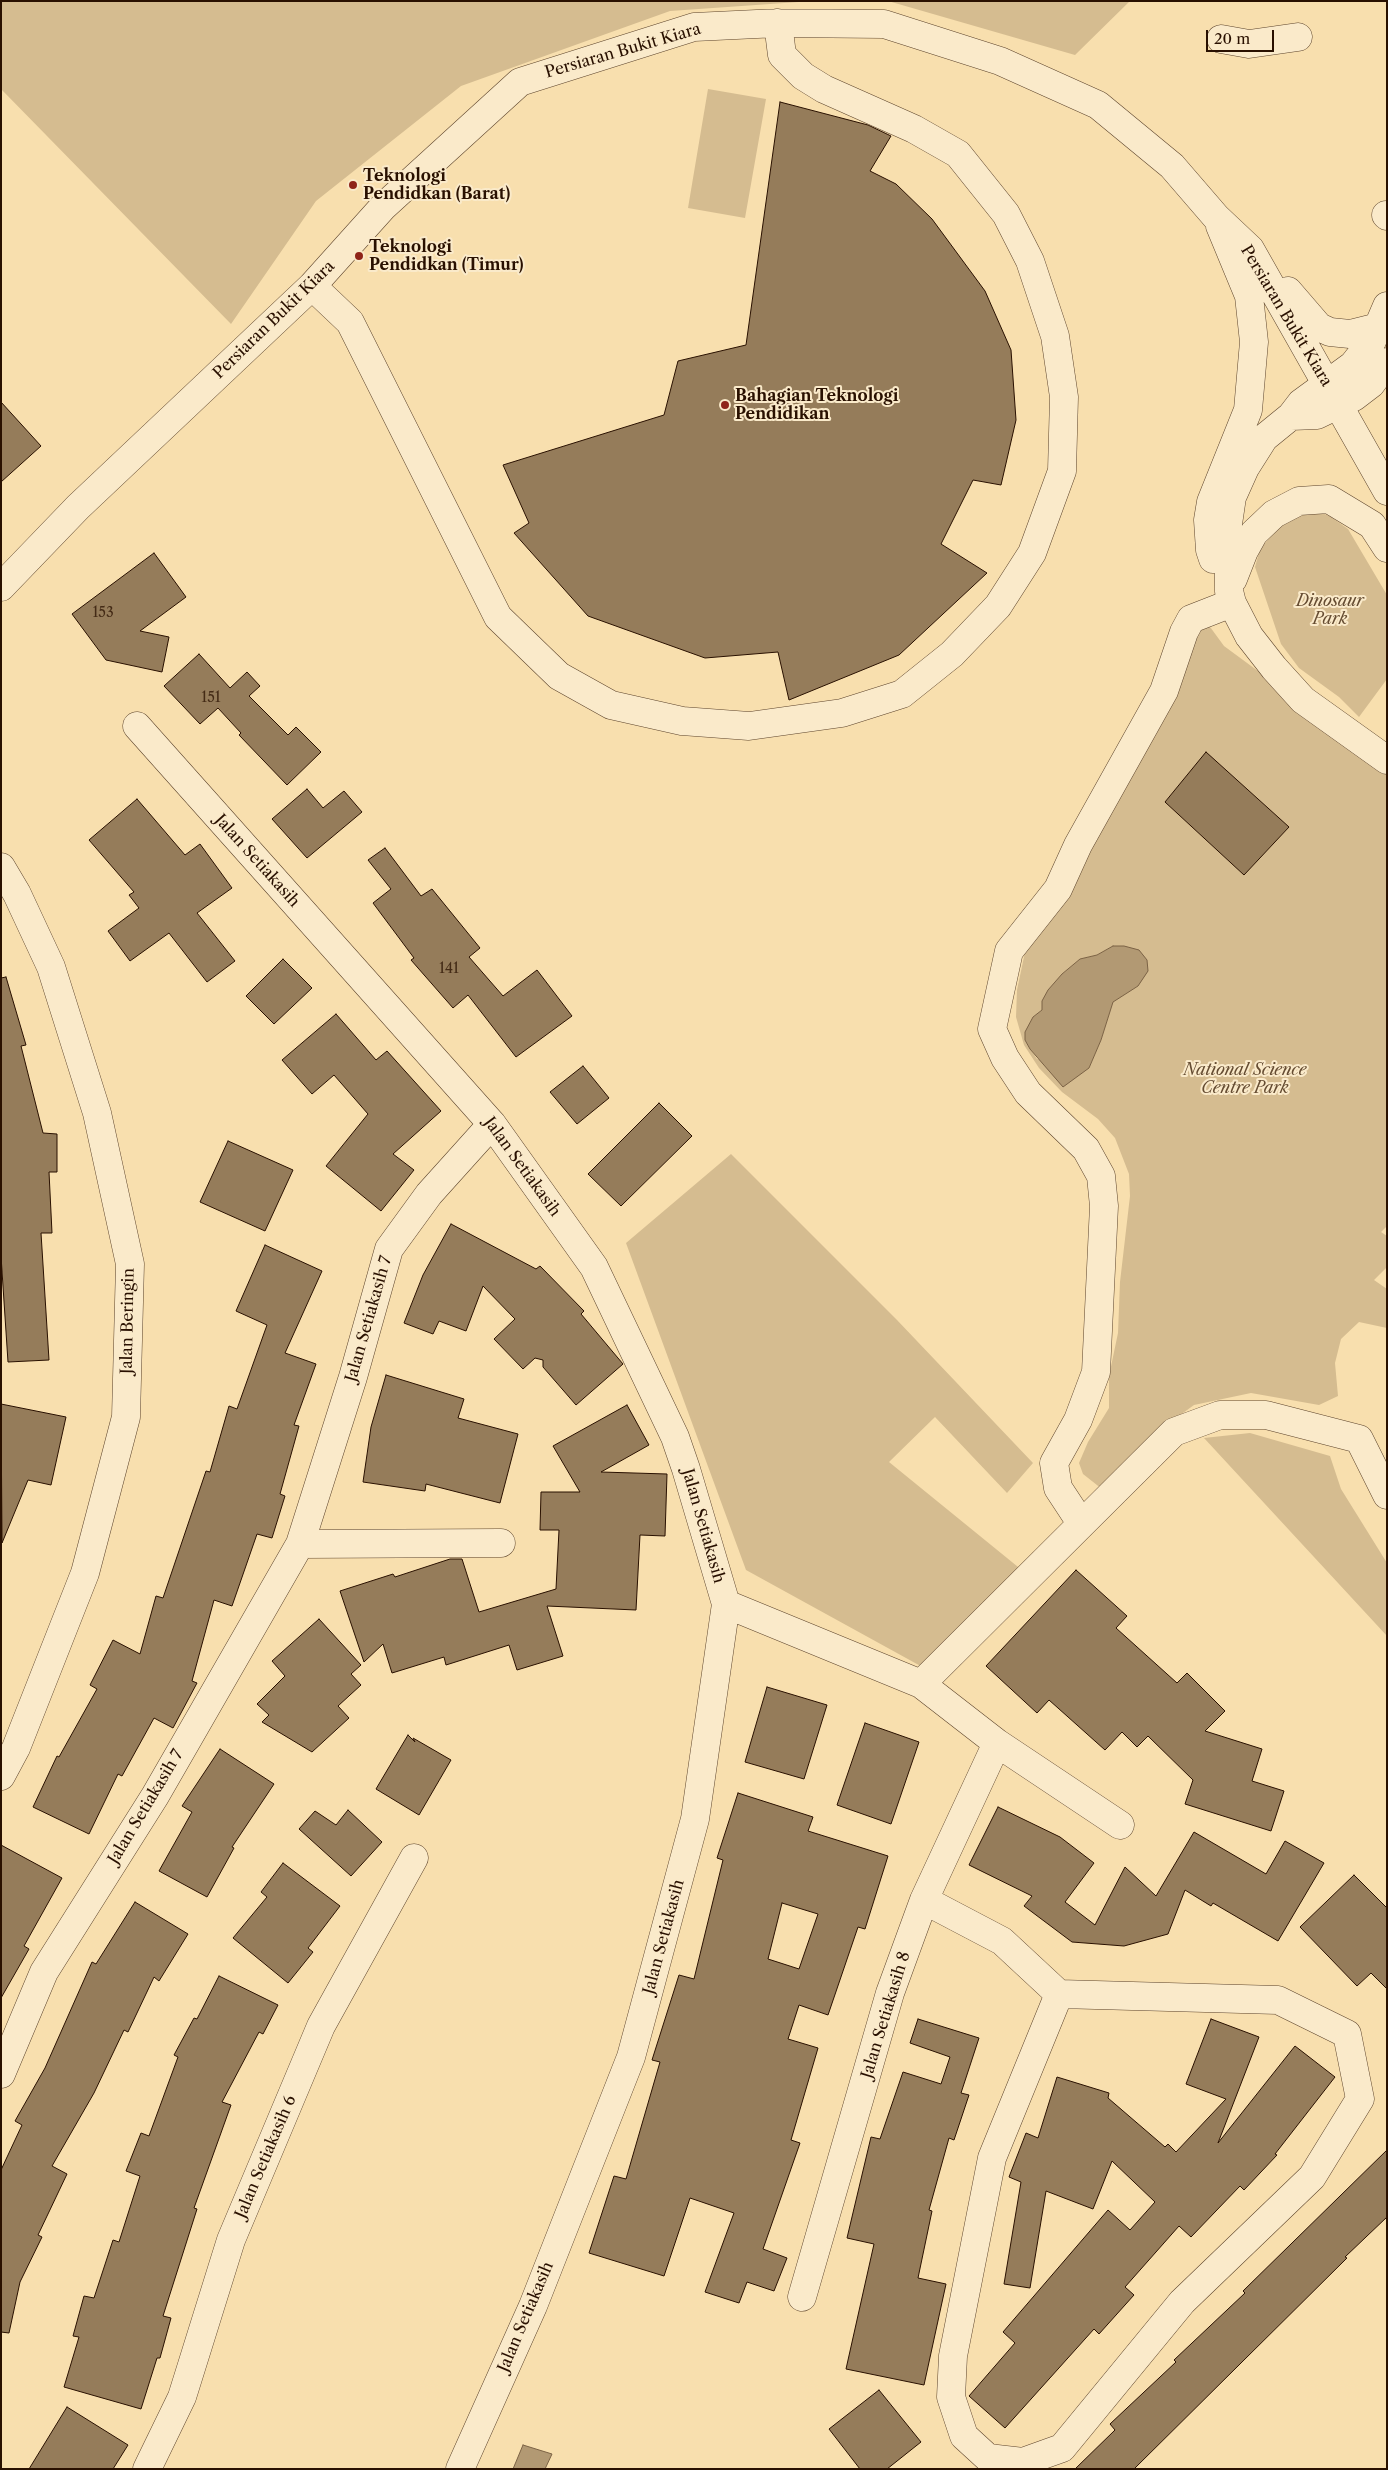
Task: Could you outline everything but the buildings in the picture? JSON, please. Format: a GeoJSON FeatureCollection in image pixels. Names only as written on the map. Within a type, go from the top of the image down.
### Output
{"type":"FeatureCollection","features":[{"type":"Feature","properties":{"kind":"street","name":"Persiaran Bukit Kiara"},"geometry":{"type":"LineString","coordinates":[[1,587],[78,507],[312,286],[383,207],[520,82],[694,27],[778,23],[884,24],[1000,61],[1098,105],[1172,166],[1216,217],[1250,249],[1387,491]]}},
{"type":"Feature","properties":{"kind":"street"},"geometry":{"type":"LineString","coordinates":[[312,286],[350,322],[498,617],[559,676],[611,705],[682,721],[750,726],[842,714],[902,694],[952,654],[998,606],[1032,553],[1062,471],[1064,396],[1054,336],[1030,261],[1006,214],[958,154],[914,129],[824,89],[803,76],[782,55],[778,23]]}},
{"type":"Feature","properties":{"kind":"street"},"geometry":{"type":"LineString","coordinates":[[1221,39],[1250,44],[1298,37]]}},
{"type":"Feature","properties":{"kind":"street"},"geometry":{"type":"LineString","coordinates":[[1216,217],[1249,296],[1254,342],[1248,410],[1211,502],[1208,520],[1210,550],[1218,574],[1249,636],[1274,668],[1303,700],[1387,760]]}},
{"type":"Feature","properties":{"kind":"street"},"geometry":{"type":"LineString","coordinates":[[1250,249],[1318,326],[1330,332],[1350,334],[1382,316]]}},
{"type":"Feature","properties":{"kind":"street"},"geometry":{"type":"LineString","coordinates":[[1375,357],[1372,341],[1382,316]]}},
{"type":"Feature","properties":{"kind":"street"},"geometry":{"type":"LineString","coordinates":[[1311,356],[1341,358],[1375,357]]}},
{"type":"Feature","properties":{"kind":"street"},"geometry":{"type":"LineString","coordinates":[[1230,597],[1228,524],[1232,497],[1245,468],[1264,438],[1291,416],[1317,415],[1353,365],[1375,357]]}},
{"type":"Feature","properties":{"kind":"street"},"geometry":{"type":"LineString","coordinates":[[1074,1530],[1058,1488],[1054,1463],[1078,1420],[1096,1372],[1104,1206],[1101,1176],[1086,1149],[1028,1093],[1004,1058],[992,1029],[1009,951],[1058,889],[1078,845],[1164,691],[1184,632],[1191,620],[1230,597],[1244,551],[1254,533],[1274,514],[1299,501],[1329,499],[1372,525],[1387,548]]}},
{"type":"Feature","properties":{"kind":"street","name":"Jalan Setiakasih"},"geometry":{"type":"LineString","coordinates":[[137,726],[492,1124],[594,1267],[674,1437],[686,1469],[726,1604],[695,1819],[631,2057],[533,2306],[460,2469]]}},
{"type":"Feature","properties":{"kind":"street","name":"Jalan Beringin"},"geometry":{"type":"LineString","coordinates":[[1,867],[17,894],[51,967],[97,1113],[130,1264],[126,1417],[86,1573],[16,1748],[1,1776]]}},
{"type":"Feature","properties":{"kind":"street","name":"Jalan Setiakasih 7"},"geometry":{"type":"LineString","coordinates":[[1,2074],[44,1972],[155,1796],[300,1544],[353,1377],[390,1249],[428,1194],[492,1124]]}},
{"type":"Feature","properties":{"kind":"street"},"geometry":{"type":"LineString","coordinates":[[921,1684],[1174,1432],[1220,1416],[1266,1415],[1359,1439],[1387,1495]]}},
{"type":"Feature","properties":{"kind":"street"},"geometry":{"type":"LineString","coordinates":[[300,1544],[501,1543]]}},
{"type":"Feature","properties":{"kind":"street"},"geometry":{"type":"LineString","coordinates":[[726,1604],[921,1684],[997,1743],[1120,1824]]}},
{"type":"Feature","properties":{"kind":"street","name":"Jalan Setiakasih 8"},"geometry":{"type":"LineString","coordinates":[[802,2298],[890,1992],[924,1900],[997,1743]]}},
{"type":"Feature","properties":{"kind":"street","name":"Jalan Setiakasih 6"},"geometry":{"type":"LineString","coordinates":[[147,2469],[182,2396],[231,2240],[321,2026],[414,1858]]}},
{"type":"Feature","properties":{"kind":"street"},"geometry":{"type":"LineString","coordinates":[[924,1900],[1002,1941],[1059,1994],[1278,2000],[1346,2034],[1360,2099],[1312,2177],[1182,2302],[1062,2448],[1023,2462],[988,2458],[964,2436],[951,2397],[953,2356],[992,2158],[1059,1994]]}},
{"type":"Feature","properties":{"kind":"green space"},"geometry":{"type":"Polygon","coordinates":[[[1,1],[813,1],[670,11],[461,86],[316,201],[231,324],[1,89],[1,1]]]}},
{"type":"Feature","properties":{"kind":"green space"},"geometry":{"type":"Polygon","coordinates":[[[888,1],[1130,1],[1075,55],[888,1]]]}},
{"type":"Feature","properties":{"kind":"green space"},"geometry":{"type":"Polygon","coordinates":[[[708,89],[766,99],[745,218],[688,208],[708,89]]]}},
{"type":"Feature","properties":{"kind":"green space","name":"Dinosaur Park"},"geometry":{"type":"Polygon","coordinates":[[[1314,509],[1331,517],[1348,529],[1387,595],[1387,679],[1359,717],[1339,697],[1299,668],[1281,644],[1255,567],[1260,549],[1284,522],[1314,509]]]}},
{"type":"Feature","properties":{"kind":"green space","name":"National Science Centre Park"},"geometry":{"type":"Polygon","coordinates":[[[1205,620],[1224,646],[1387,766],[1387,1226],[1381,1232],[1387,1236],[1387,1267],[1374,1280],[1387,1289],[1387,1328],[1359,1322],[1341,1339],[1335,1363],[1338,1396],[1319,1405],[1251,1393],[1194,1405],[1165,1426],[1102,1489],[1083,1474],[1079,1463],[1088,1442],[1109,1408],[1109,1376],[1118,1333],[1120,1282],[1130,1196],[1129,1174],[1115,1138],[1098,1119],[1062,1092],[1039,1068],[1024,1045],[1016,1017],[1017,990],[1025,952],[1079,877],[1205,620]],[[1206,753],[1165,802],[1244,875],[1289,827],[1206,753]],[[1113,946],[1097,955],[1080,959],[1062,974],[1042,1010],[1033,1017],[1025,1040],[1037,1059],[1089,1068],[1101,1040],[1113,1001],[1138,986],[1113,946]]]}},
{"type":"Feature","properties":{"kind":"green space"},"geometry":{"type":"Polygon","coordinates":[[[731,1154],[897,1320],[1033,1463],[1007,1493],[935,1417],[889,1462],[1023,1571],[926,1669],[746,1570],[626,1243],[731,1154]]]}},
{"type":"Feature","properties":{"kind":"green space"},"geometry":{"type":"Polygon","coordinates":[[[1250,1433],[1330,1456],[1341,1489],[1387,1563],[1387,1636],[1204,1438],[1250,1433]]]}},
{"type":"Feature","properties":{"kind":"shaded area"},"geometry":{"type":"Polygon","coordinates":[[[1113,946],[1124,946],[1139,950],[1147,960],[1148,971],[1138,986],[1113,1002],[1101,1040],[1089,1068],[1063,1087],[1030,1049],[1025,1040],[1025,1032],[1033,1017],[1042,1010],[1042,1001],[1048,990],[1062,974],[1080,959],[1097,955],[1113,946]]]}},
{"type":"Feature","properties":{"kind":"shaded area"},"geometry":{"type":"Polygon","coordinates":[[[523,2445],[552,2454],[545,2469],[513,2469],[523,2445]]]}},
{"type":"Feature","properties":{"kind":"place","name":"Teknologi Pendidkan (Barat)"},"geometry":{"type":"Point","coordinates":[353,185]}},
{"type":"Feature","properties":{"kind":"place","name":"Teknologi Pendidkan (Timur)"},"geometry":{"type":"Point","coordinates":[359,256]}},
{"type":"Feature","properties":{"kind":"place","name":"Bahagian Teknologi Pendidikan"},"geometry":{"type":"Point","coordinates":[725,405]}}]}
